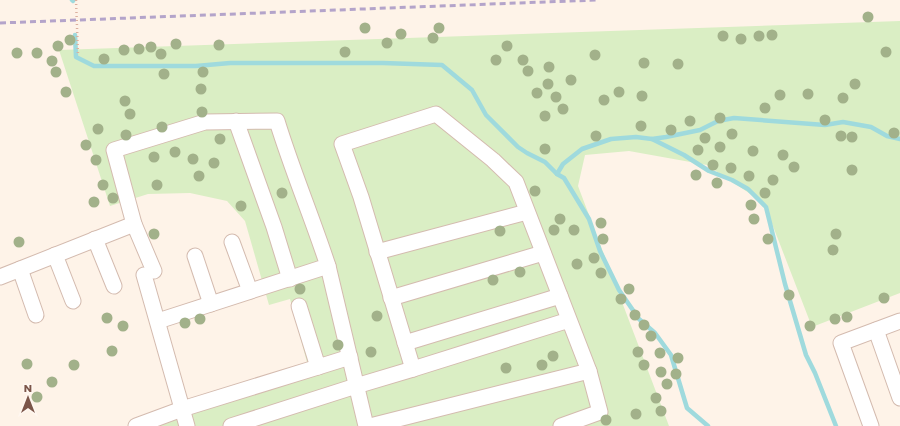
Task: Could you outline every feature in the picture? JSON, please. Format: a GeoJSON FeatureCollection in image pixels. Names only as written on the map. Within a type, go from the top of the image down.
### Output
{"type":"FeatureCollection","features":[{"type":"Feature","properties":{"kind":"lane"},"geometry":{"type":"LineString","coordinates":[[413,369],[361,197],[342,144],[436,114],[493,160],[516,182],[589,371],[600,412],[561,426]]}},
{"type":"Feature","properties":{"kind":"lane"},"geometry":{"type":"LineString","coordinates":[[186,426],[158,321],[149,273],[114,150],[205,122],[277,121],[286,152],[310,213],[328,266],[366,426]]}},
{"type":"Feature","properties":{"kind":"lane"},"geometry":{"type":"LineString","coordinates":[[236,122],[274,227],[290,279]]}},
{"type":"Feature","properties":{"kind":"lane"},"geometry":{"type":"LineString","coordinates":[[377,252],[527,212]]}},
{"type":"Feature","properties":{"kind":"lane"},"geometry":{"type":"LineString","coordinates":[[0,277],[134,224]]}},
{"type":"Feature","properties":{"kind":"lane"},"geometry":{"type":"LineString","coordinates":[[95,239],[114,286]]}},
{"type":"Feature","properties":{"kind":"lane"},"geometry":{"type":"LineString","coordinates":[[232,242],[250,292]]}},
{"type":"Feature","properties":{"kind":"lane"},"geometry":{"type":"LineString","coordinates":[[391,298],[543,253]]}},
{"type":"Feature","properties":{"kind":"lane"},"geometry":{"type":"LineString","coordinates":[[55,255],[73,301]]}},
{"type":"Feature","properties":{"kind":"lane"},"geometry":{"type":"LineString","coordinates":[[195,256],[211,304]]}},
{"type":"Feature","properties":{"kind":"lane"},"geometry":{"type":"LineString","coordinates":[[158,321],[328,266]]}},
{"type":"Feature","properties":{"kind":"lane"},"geometry":{"type":"LineString","coordinates":[[20,269],[36,315]]}},
{"type":"Feature","properties":{"kind":"lane"},"geometry":{"type":"LineString","coordinates":[[405,343],[560,296]]}},
{"type":"Feature","properties":{"kind":"lane"},"geometry":{"type":"LineString","coordinates":[[299,306],[318,367]]}},
{"type":"Feature","properties":{"kind":"lane"},"geometry":{"type":"LineString","coordinates":[[231,426],[569,320]]}},
{"type":"Feature","properties":{"kind":"lane"},"geometry":{"type":"LineString","coordinates":[[871,426],[841,343],[900,321]]}},
{"type":"Feature","properties":{"kind":"lane"},"geometry":{"type":"LineString","coordinates":[[876,330],[900,398]]}},
{"type":"Feature","properties":{"kind":"lane"},"geometry":{"type":"LineString","coordinates":[[136,426],[182,409],[350,357]]}},
{"type":"Feature","properties":{"kind":"lane"},"geometry":{"type":"LineString","coordinates":[[370,426],[589,371]]}},
{"type":"Feature","properties":{"kind":"path"},"geometry":{"type":"LineString","coordinates":[[76,0],[78,54]]}},
{"type":"Feature","properties":{"kind":"green space"},"geometry":{"type":"Polygon","coordinates":[[[900,21],[900,293],[812,327],[764,203],[707,165],[629,151],[585,155],[578,186],[669,426],[131,426],[308,366],[290,299],[269,305],[245,221],[227,201],[190,193],[148,194],[110,206],[59,50],[900,21]]]}},
{"type":"Feature","properties":{"kind":"waterway"},"geometry":{"type":"LineString","coordinates":[[75,35],[76,57],[94,66],[196,66],[230,63],[383,63],[442,65],[472,90],[486,115],[518,147],[545,162],[557,174],[564,178],[589,219],[600,251],[619,290],[639,319],[655,333],[671,355],[687,408],[708,426]]}},
{"type":"Feature","properties":{"kind":"waterway"},"geometry":{"type":"LineString","coordinates":[[557,174],[563,164],[582,149],[611,139],[636,137],[652,139],[666,137],[700,130],[718,121],[734,118],[825,125],[843,122],[871,127],[887,136],[900,139]]}},
{"type":"Feature","properties":{"kind":"waterway"},"geometry":{"type":"LineString","coordinates":[[652,139],[684,155],[709,171],[732,180],[748,189],[766,207],[785,284],[806,355],[815,373],[836,426]]}},
{"type":"Feature","properties":{"kind":"railway"},"geometry":{"type":"LineString","coordinates":[[0,23],[596,0]]}}]}
